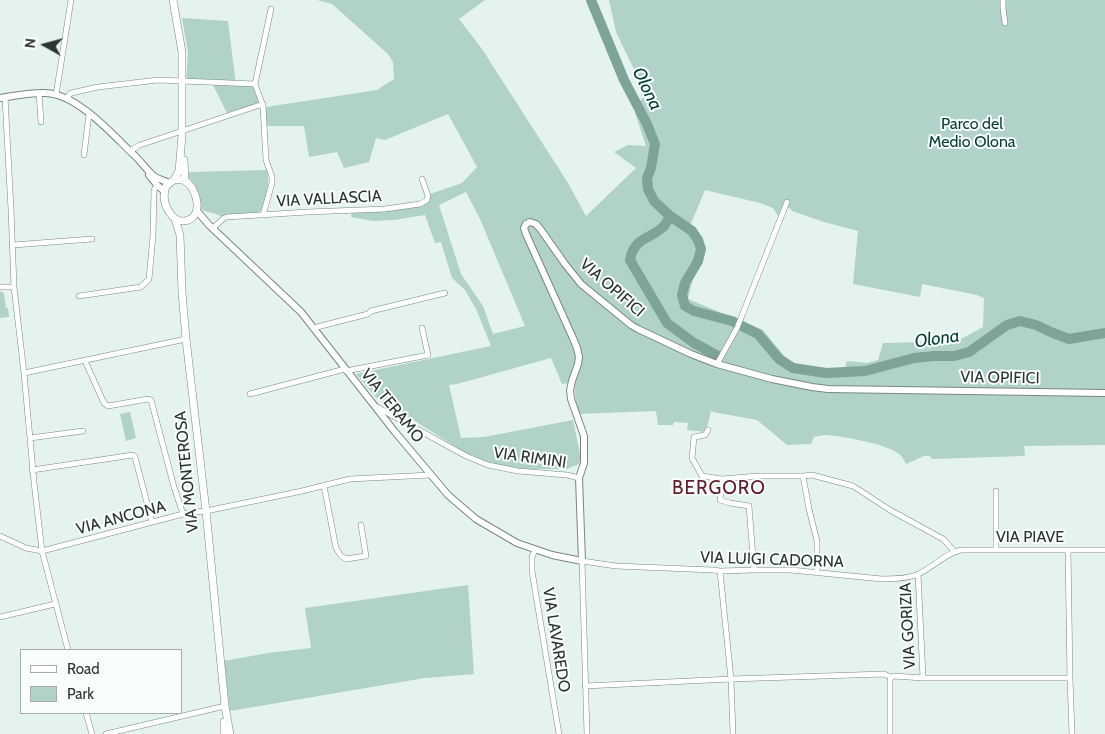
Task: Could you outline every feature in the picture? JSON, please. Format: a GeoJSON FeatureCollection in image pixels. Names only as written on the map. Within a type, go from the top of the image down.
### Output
{"type":"FeatureCollection","features":[{"type":"Feature","properties":{"kind":"main road"},"geometry":{"type":"LineString","coordinates":[[171,182],[179,179],[190,186],[197,202],[196,215],[192,218],[184,221],[175,219],[169,212],[164,191],[179,171],[182,133],[183,82],[180,37],[173,0]]}},
{"type":"Feature","properties":{"kind":"main road"},"geometry":{"type":"LineString","coordinates":[[182,133],[185,146],[184,181]]}},
{"type":"Feature","properties":{"kind":"main road","name":"VIA MONTEROSA"},"geometry":{"type":"LineString","coordinates":[[175,219],[180,235],[186,339],[206,511],[225,706],[230,734]]}},
{"type":"Feature","properties":{"kind":"main road","name":"VIA MONTEROSA"},"geometry":{"type":"LineString","coordinates":[[180,235],[184,221]]}},
{"type":"Feature","properties":{"kind":"main road","name":"VIA MONTEROSA"},"geometry":{"type":"LineString","coordinates":[[224,734],[225,706]]}},
{"type":"Feature","properties":{"kind":"street"},"geometry":{"type":"LineString","coordinates":[[56,94],[71,0]]}},
{"type":"Feature","properties":{"kind":"street"},"geometry":{"type":"LineString","coordinates":[[1003,0],[1005,23]]}},
{"type":"Feature","properties":{"kind":"street"},"geometry":{"type":"LineString","coordinates":[[263,216],[272,183],[266,160],[263,104],[255,84],[271,9]]}},
{"type":"Feature","properties":{"kind":"street"},"geometry":{"type":"LineString","coordinates":[[66,98],[71,93],[98,87],[158,80],[255,84]]}},
{"type":"Feature","properties":{"kind":"street"},"geometry":{"type":"LineString","coordinates":[[39,93],[41,122]]}},
{"type":"Feature","properties":{"kind":"street"},"geometry":{"type":"LineString","coordinates":[[68,649],[42,551],[32,470],[14,286],[3,98],[39,93],[56,94],[66,98],[89,114],[155,176],[171,182]]}},
{"type":"Feature","properties":{"kind":"street"},"geometry":{"type":"LineString","coordinates":[[130,151],[140,145],[182,133],[263,104]]}},
{"type":"Feature","properties":{"kind":"street"},"geometry":{"type":"LineString","coordinates":[[84,155],[89,114]]}},
{"type":"Feature","properties":{"kind":"street"},"geometry":{"type":"LineString","coordinates":[[144,165],[148,175],[164,191]]}},
{"type":"Feature","properties":{"kind":"street","name":"VIA VALLASCIA"},"geometry":{"type":"LineString","coordinates":[[211,227],[224,218],[308,212],[384,210],[420,204],[427,200],[428,196],[422,179]]}},
{"type":"Feature","properties":{"kind":"street"},"geometry":{"type":"LineString","coordinates":[[79,296],[141,288],[150,279],[154,190],[157,186]]}},
{"type":"Feature","properties":{"kind":"street"},"geometry":{"type":"LineString","coordinates":[[717,364],[737,328],[787,202]]}},
{"type":"Feature","properties":{"kind":"street","name":"VIA TERAMO"},"geometry":{"type":"LineString","coordinates":[[197,211],[211,227],[301,312],[373,405],[448,495],[476,519],[499,533],[535,550],[582,562]]}},
{"type":"Feature","properties":{"kind":"street","name":"VIA TERAMO"},"geometry":{"type":"LineString","coordinates":[[192,218],[211,227]]}},
{"type":"Feature","properties":{"kind":"street","name":"VIA OPIFICI"},"geometry":{"type":"LineString","coordinates":[[582,562],[579,478],[584,463],[584,436],[571,399],[570,390],[579,356],[526,234],[524,228],[530,222],[536,224],[541,230],[581,284],[631,325],[717,364],[772,379],[828,389],[1105,393]]}},
{"type":"Feature","properties":{"kind":"street"},"geometry":{"type":"LineString","coordinates":[[13,245],[92,239]]}},
{"type":"Feature","properties":{"kind":"street"},"geometry":{"type":"LineString","coordinates":[[0,286],[14,286]]}},
{"type":"Feature","properties":{"kind":"street"},"geometry":{"type":"LineString","coordinates":[[313,328],[368,314],[370,311],[445,293]]}},
{"type":"Feature","properties":{"kind":"street"},"geometry":{"type":"LineString","coordinates":[[250,394],[346,370],[428,355],[422,328]]}},
{"type":"Feature","properties":{"kind":"street"},"geometry":{"type":"LineString","coordinates":[[24,373],[186,339]]}},
{"type":"Feature","properties":{"kind":"street"},"geometry":{"type":"LineString","coordinates":[[85,361],[104,403],[108,406],[151,400],[183,514]]}},
{"type":"Feature","properties":{"kind":"street","name":"VIA RIMINI"},"geometry":{"type":"LineString","coordinates":[[373,405],[466,456],[488,465],[518,471],[567,475],[579,478]]}},
{"type":"Feature","properties":{"kind":"street"},"geometry":{"type":"LineString","coordinates":[[708,430],[705,435],[694,437],[692,458],[702,476],[722,479],[812,475],[853,486],[890,510],[943,539],[955,552]]}},
{"type":"Feature","properties":{"kind":"street"},"geometry":{"type":"LineString","coordinates":[[30,438],[83,431]]}},
{"type":"Feature","properties":{"kind":"street"},"geometry":{"type":"LineString","coordinates":[[32,470],[133,455],[152,522]]}},
{"type":"Feature","properties":{"kind":"street","name":"VIA ANCONA"},"geometry":{"type":"LineString","coordinates":[[42,551],[183,514],[206,511],[350,479],[430,475]]}},
{"type":"Feature","properties":{"kind":"street"},"geometry":{"type":"LineString","coordinates":[[803,476],[817,541],[816,572]]}},
{"type":"Feature","properties":{"kind":"street"},"geometry":{"type":"LineString","coordinates":[[722,479],[720,500],[750,506],[754,570]]}},
{"type":"Feature","properties":{"kind":"street"},"geometry":{"type":"LineString","coordinates":[[324,486],[336,548],[341,556],[346,559],[366,556],[361,525]]}},
{"type":"Feature","properties":{"kind":"street"},"geometry":{"type":"LineString","coordinates":[[996,491],[996,550]]}},
{"type":"Feature","properties":{"kind":"street"},"geometry":{"type":"LineString","coordinates":[[0,536],[26,548],[42,551]]}},
{"type":"Feature","properties":{"kind":"street","name":"VIA LAVAREDO"},"geometry":{"type":"LineString","coordinates":[[535,550],[532,556],[532,571],[559,734]]}},
{"type":"Feature","properties":{"kind":"street","name":"VIA PIAVE"},"geometry":{"type":"LineString","coordinates":[[955,552],[967,550],[1105,550]]}},
{"type":"Feature","properties":{"kind":"street"},"geometry":{"type":"LineString","coordinates":[[1068,550],[1072,734]]}},
{"type":"Feature","properties":{"kind":"street","name":"VIA LUIGI CADORNA"},"geometry":{"type":"LineString","coordinates":[[582,562],[616,566],[713,570],[720,572],[791,570],[882,579],[908,578],[955,552]]}},
{"type":"Feature","properties":{"kind":"street"},"geometry":{"type":"LineString","coordinates":[[582,562],[587,734]]}},
{"type":"Feature","properties":{"kind":"street"},"geometry":{"type":"LineString","coordinates":[[720,572],[731,679],[732,734]]}},
{"type":"Feature","properties":{"kind":"street","name":"VIA GORIZIA"},"geometry":{"type":"LineString","coordinates":[[890,734],[891,677],[924,678],[918,574]]}},
{"type":"Feature","properties":{"kind":"street"},"geometry":{"type":"LineString","coordinates":[[0,617],[55,604]]}},
{"type":"Feature","properties":{"kind":"street"},"geometry":{"type":"LineString","coordinates":[[585,686],[826,675],[884,674],[891,677]]}},
{"type":"Feature","properties":{"kind":"street"},"geometry":{"type":"LineString","coordinates":[[924,678],[1070,678]]}},
{"type":"Feature","properties":{"kind":"street"},"geometry":{"type":"LineString","coordinates":[[106,734],[225,706]]}},
{"type":"Feature","properties":{"kind":"street"},"geometry":{"type":"LineString","coordinates":[[86,714],[92,734]]}},
{"type":"Feature","properties":{"kind":"green space","name":"Parco del Medio Olona"},"geometry":{"type":"Polygon","coordinates":[[[317,0],[485,0],[459,19],[482,49],[568,183],[586,216],[636,168],[614,152],[628,145],[646,146],[635,113],[645,92],[616,32],[609,0],[1105,0],[1105,445],[1024,446],[1024,456],[932,459],[930,456],[924,456],[906,464],[901,456],[893,450],[864,441],[842,437],[822,435],[814,437],[811,444],[787,445],[757,420],[711,411],[706,432],[687,430],[688,423],[674,422],[673,425],[658,425],[656,411],[577,414],[574,382],[562,384],[551,358],[449,385],[461,438],[484,437],[573,420],[581,459],[579,464],[567,469],[528,469],[503,466],[464,452],[379,401],[356,374],[491,346],[476,309],[465,290],[452,278],[441,242],[435,243],[425,215],[373,221],[351,217],[352,211],[429,201],[430,194],[462,183],[477,167],[448,114],[385,140],[376,138],[369,162],[344,168],[337,152],[309,157],[304,126],[265,126],[266,107],[377,90],[394,79],[393,62],[388,54],[332,4],[317,0]],[[705,190],[690,226],[703,238],[688,299],[763,330],[791,364],[835,369],[845,367],[847,361],[867,363],[878,360],[883,343],[957,341],[983,327],[984,298],[977,295],[922,284],[920,297],[853,284],[858,231],[824,222],[792,211],[785,206],[780,219],[773,208],[760,203],[705,190]],[[466,192],[439,205],[461,274],[483,306],[493,334],[525,326],[480,219],[466,192]]]}},
{"type":"Feature","properties":{"kind":"green space"},"geometry":{"type":"Polygon","coordinates":[[[182,18],[228,21],[236,85],[254,86],[261,103],[227,113],[213,85],[186,84],[188,52],[182,18]]]}},
{"type":"Feature","properties":{"kind":"green space"},"geometry":{"type":"Polygon","coordinates":[[[267,170],[267,192],[260,213],[220,216],[203,210],[201,209],[196,188],[189,178],[189,172],[267,170]]]}},
{"type":"Feature","properties":{"kind":"green space"},"geometry":{"type":"Polygon","coordinates":[[[0,291],[4,293],[9,317],[0,318],[0,291]]]}},
{"type":"Feature","properties":{"kind":"green space"},"geometry":{"type":"Polygon","coordinates":[[[130,412],[136,438],[126,441],[120,414],[130,412]]]}},
{"type":"Feature","properties":{"kind":"green space"},"geometry":{"type":"Polygon","coordinates":[[[468,585],[474,674],[425,678],[230,711],[224,661],[311,648],[305,608],[468,585]]]}},
{"type":"Feature","properties":{"kind":"waterway","name":"Olona"},"geometry":{"type":"LineString","coordinates":[[591,0],[624,80],[647,124],[655,144],[651,168],[647,178],[648,189],[654,201],[670,216],[692,231],[701,249],[698,261],[685,283],[682,295],[685,306],[694,311],[732,321],[758,334],[779,359],[793,368],[826,373],[865,371],[914,358],[954,356],[969,352],[1007,325],[1020,321],[1036,325],[1069,339],[1105,333]]}},
{"type":"Feature","properties":{"kind":"waterway","name":"Olona"},"geometry":{"type":"LineString","coordinates":[[670,216],[659,231],[635,247],[630,260],[667,323],[694,343],[718,356]]}},
{"type":"Feature","properties":{"kind":"district","name":"BERGORO"},"geometry":{"type":"Point","coordinates":[719,488]}}]}
